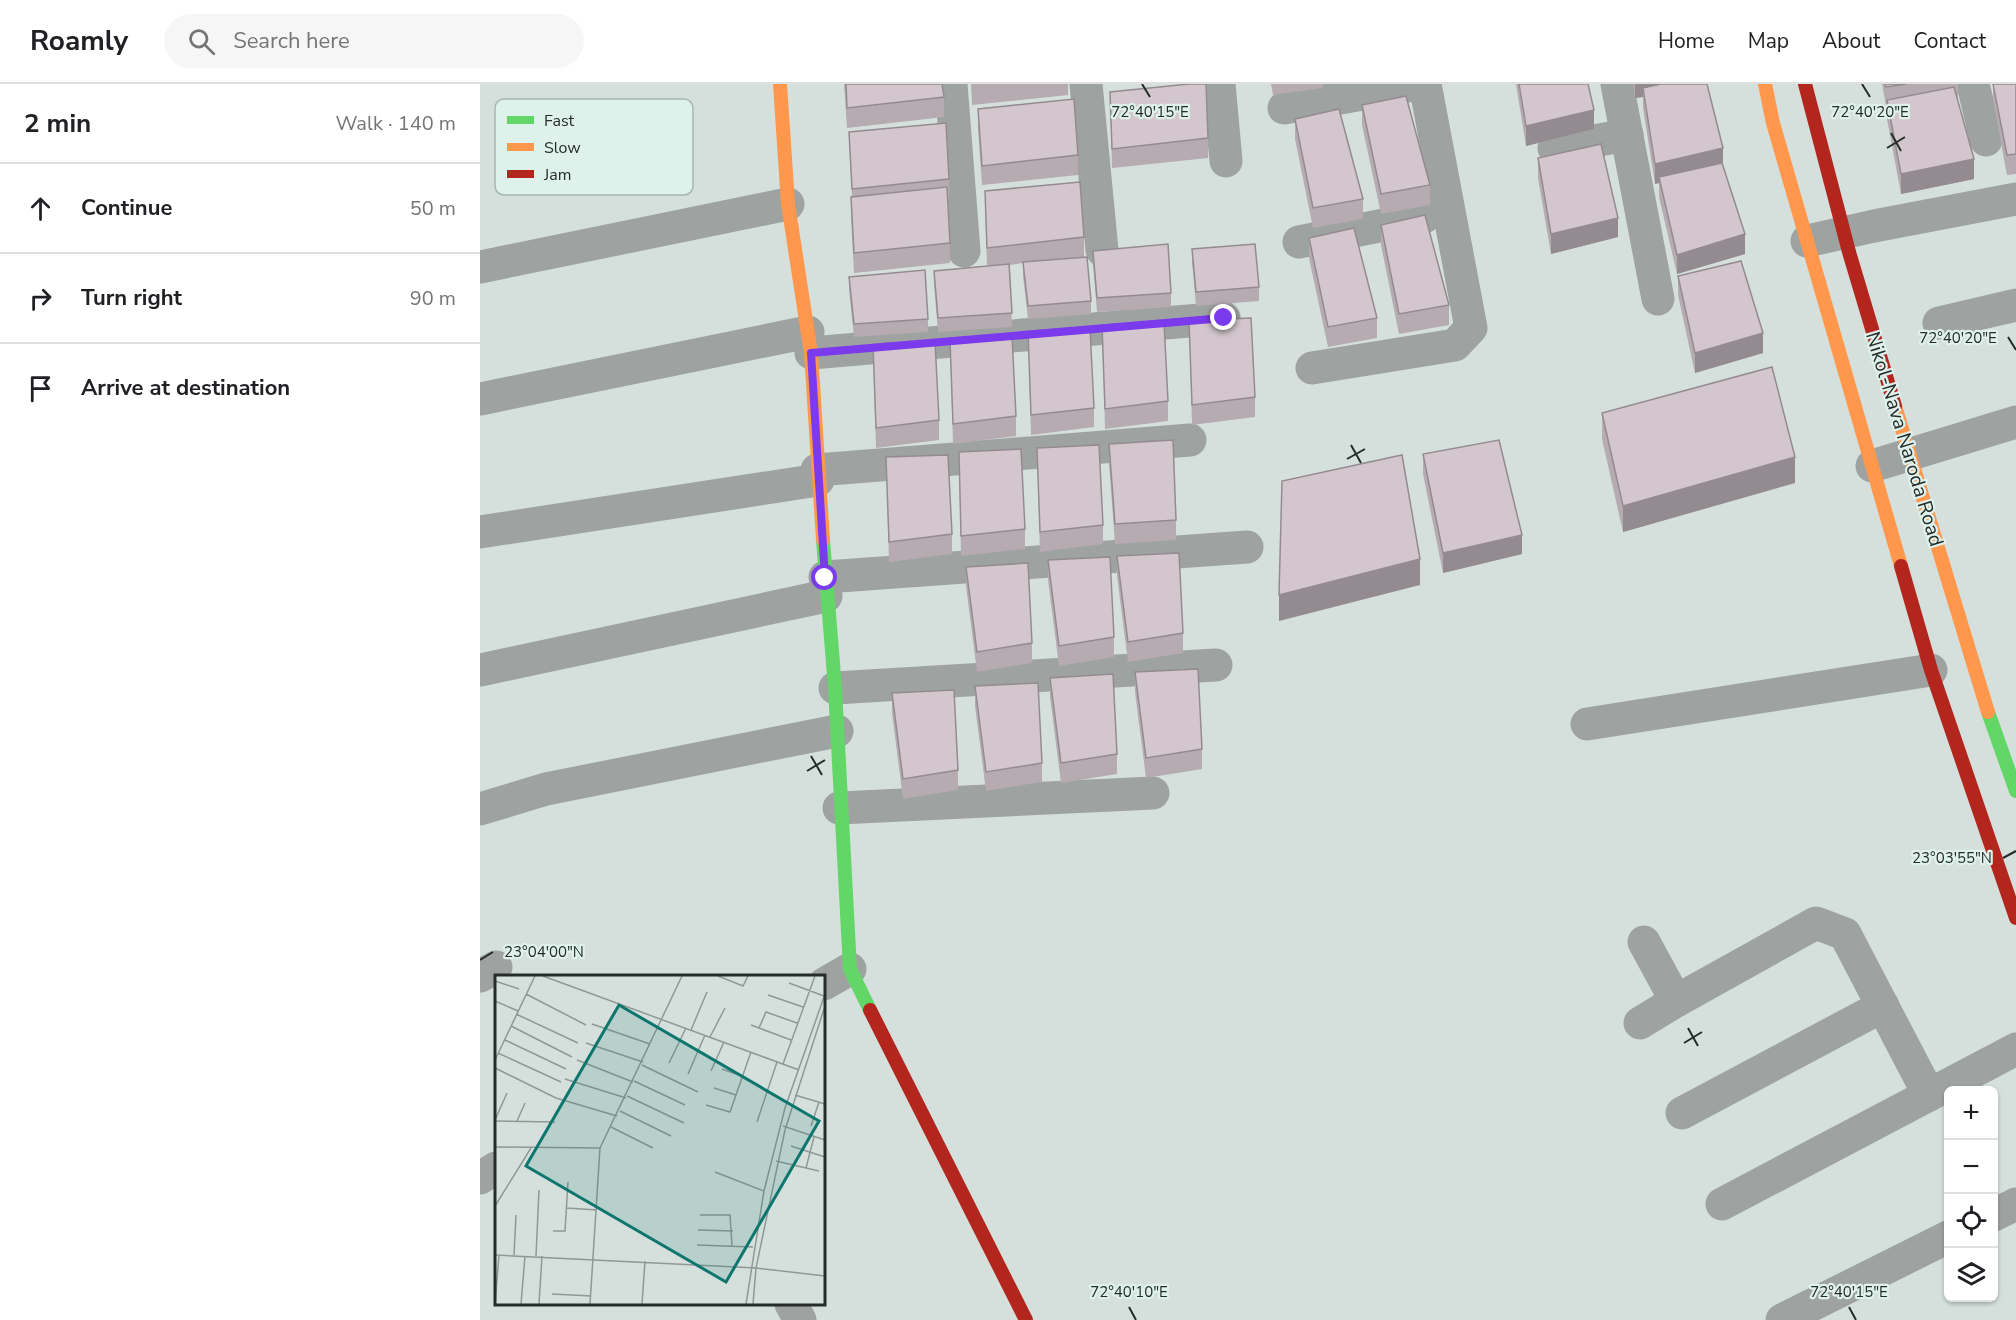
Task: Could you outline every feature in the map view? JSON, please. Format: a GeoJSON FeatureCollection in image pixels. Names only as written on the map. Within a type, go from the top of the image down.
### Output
{"type":"FeatureCollection","features":[{"type":"Feature","properties":{"kind":"street"},"geometry":{"type":"LineString","coordinates":[[780,84],[788,204],[809,343],[825,587],[835,688],[840,808],[837,976],[1026,1320]]}},
{"type":"Feature","properties":{"kind":"street"},"geometry":{"type":"LineString","coordinates":[[951,84],[964,251]]}},
{"type":"Feature","properties":{"kind":"street"},"geometry":{"type":"LineString","coordinates":[[1086,84],[1102,250]]}},
{"type":"Feature","properties":{"kind":"street"},"geometry":{"type":"LineString","coordinates":[[1219,84],[1226,161]]}},
{"type":"Feature","properties":{"kind":"street"},"geometry":{"type":"LineString","coordinates":[[1284,108],[1419,84]]}},
{"type":"Feature","properties":{"kind":"street"},"geometry":{"type":"LineString","coordinates":[[1312,368],[1455,345],[1471,328],[1425,84]]}},
{"type":"Feature","properties":{"kind":"street"},"geometry":{"type":"LineString","coordinates":[[1617,84],[1658,298]]}},
{"type":"Feature","properties":{"kind":"street"},"geometry":{"type":"LineString","coordinates":[[1765,84],[1773,123],[1931,670],[2016,918]]}},
{"type":"Feature","properties":{"kind":"street","name":"Nikol-Nava Naroda Road"},"geometry":{"type":"LineString","coordinates":[[1805,84],[1844,233],[1910,455],[1984,701],[2016,791]]}},
{"type":"Feature","properties":{"kind":"street"},"geometry":{"type":"LineString","coordinates":[[1973,84],[1986,140]]}},
{"type":"Feature","properties":{"kind":"street"},"geometry":{"type":"LineString","coordinates":[[1554,148],[1627,135]]}},
{"type":"Feature","properties":{"kind":"street"},"geometry":{"type":"LineString","coordinates":[[1807,241],[2016,199]]}},
{"type":"Feature","properties":{"kind":"street"},"geometry":{"type":"LineString","coordinates":[[480,267],[788,204]]}},
{"type":"Feature","properties":{"kind":"street"},"geometry":{"type":"LineString","coordinates":[[1299,242],[1448,212]]}},
{"type":"Feature","properties":{"kind":"street"},"geometry":{"type":"LineString","coordinates":[[1939,324],[2016,305]]}},
{"type":"Feature","properties":{"kind":"street"},"geometry":{"type":"LineString","coordinates":[[480,399],[809,343],[1224,318]]}},
{"type":"Feature","properties":{"kind":"street"},"geometry":{"type":"LineString","coordinates":[[1872,466],[2016,422]]}},
{"type":"Feature","properties":{"kind":"street"},"geometry":{"type":"LineString","coordinates":[[480,532],[818,475],[1190,440]]}},
{"type":"Feature","properties":{"kind":"street"},"geometry":{"type":"LineString","coordinates":[[480,670],[825,587],[1246,547]]}},
{"type":"Feature","properties":{"kind":"street"},"geometry":{"type":"LineString","coordinates":[[835,688],[1216,665]]}},
{"type":"Feature","properties":{"kind":"street"},"geometry":{"type":"LineString","coordinates":[[1587,724],[1931,670]]}},
{"type":"Feature","properties":{"kind":"street"},"geometry":{"type":"LineString","coordinates":[[480,809],[546,789],[837,731]]}},
{"type":"Feature","properties":{"kind":"street"},"geometry":{"type":"LineString","coordinates":[[840,808],[1153,793]]}},
{"type":"Feature","properties":{"kind":"street"},"geometry":{"type":"LineString","coordinates":[[1640,1023],[1816,923],[1845,934],[1929,1095]]}},
{"type":"Feature","properties":{"kind":"street"},"geometry":{"type":"LineString","coordinates":[[1644,942],[1676,1001]]}},
{"type":"Feature","properties":{"kind":"street"},"geometry":{"type":"LineString","coordinates":[[1682,1113],[1884,1006]]}},
{"type":"Feature","properties":{"kind":"street"},"geometry":{"type":"LineString","coordinates":[[1722,1204],[2016,1049]]}},
{"type":"Feature","properties":{"kind":"street"},"geometry":{"type":"LineString","coordinates":[[480,1178],[495,1169]]}},
{"type":"Feature","properties":{"kind":"street"},"geometry":{"type":"LineString","coordinates":[[1998,1213],[2016,1204]]}},
{"type":"Feature","properties":{"kind":"street"},"geometry":{"type":"LineString","coordinates":[[1782,1320],[1944,1239]]}},
{"type":"Feature","properties":{"kind":"street"},"geometry":{"type":"LineString","coordinates":[[792,1305],[800,1320]]}},
{"type":"Feature","properties":{"kind":"building"},"geometry":{"type":"Polygon","coordinates":[[[846,84],[942,84],[944,97],[847,108],[846,84]]]}},
{"type":"Feature","properties":{"kind":"building"},"geometry":{"type":"Polygon","coordinates":[[[1206,84],[1208,138],[1112,149],[1110,92],[1206,84]]]}},
{"type":"Feature","properties":{"kind":"building"},"geometry":{"type":"Polygon","coordinates":[[[1519,84],[1588,84],[1594,110],[1526,126],[1519,84]]]}},
{"type":"Feature","properties":{"kind":"building"},"geometry":{"type":"Polygon","coordinates":[[[1661,84],[1707,84],[1723,148],[1655,164],[1643,88],[1661,84]]]}},
{"type":"Feature","properties":{"kind":"building"},"geometry":{"type":"Polygon","coordinates":[[[1885,84],[1906,84],[1886,87],[1885,84]]]}},
{"type":"Feature","properties":{"kind":"building"},"geometry":{"type":"Polygon","coordinates":[[[1993,84],[2016,84],[2016,154],[2007,155],[1993,84]]]}},
{"type":"Feature","properties":{"kind":"building"},"geometry":{"type":"Polygon","coordinates":[[[1954,87],[1974,159],[1901,174],[1887,100],[1954,87]]]}},
{"type":"Feature","properties":{"kind":"building"},"geometry":{"type":"Polygon","coordinates":[[[1406,96],[1430,185],[1381,194],[1362,105],[1406,96]]]}},
{"type":"Feature","properties":{"kind":"building"},"geometry":{"type":"Polygon","coordinates":[[[1074,99],[1078,155],[982,166],[978,109],[1074,99]]]}},
{"type":"Feature","properties":{"kind":"building"},"geometry":{"type":"Polygon","coordinates":[[[1339,109],[1363,199],[1313,208],[1295,119],[1339,109]]]}},
{"type":"Feature","properties":{"kind":"building"},"geometry":{"type":"Polygon","coordinates":[[[946,123],[949,179],[852,189],[849,132],[946,123]]]}},
{"type":"Feature","properties":{"kind":"building"},"geometry":{"type":"Polygon","coordinates":[[[1601,144],[1618,218],[1551,234],[1538,158],[1601,144]]]}},
{"type":"Feature","properties":{"kind":"building"},"geometry":{"type":"Polygon","coordinates":[[[1722,163],[1745,234],[1677,255],[1659,177],[1722,163]]]}},
{"type":"Feature","properties":{"kind":"building"},"geometry":{"type":"Polygon","coordinates":[[[1080,182],[1084,237],[987,248],[985,191],[1080,182]]]}},
{"type":"Feature","properties":{"kind":"building"},"geometry":{"type":"Polygon","coordinates":[[[947,187],[950,243],[854,253],[851,197],[947,187]]]}},
{"type":"Feature","properties":{"kind":"building"},"geometry":{"type":"Polygon","coordinates":[[[1425,215],[1449,305],[1399,314],[1381,225],[1425,215]]]}},
{"type":"Feature","properties":{"kind":"building"},"geometry":{"type":"Polygon","coordinates":[[[1354,228],[1377,318],[1328,327],[1309,238],[1354,228]]]}},
{"type":"Feature","properties":{"kind":"building"},"geometry":{"type":"Polygon","coordinates":[[[1168,244],[1171,293],[1097,298],[1093,251],[1168,244]]]}},
{"type":"Feature","properties":{"kind":"building"},"geometry":{"type":"Polygon","coordinates":[[[1255,244],[1259,287],[1196,292],[1192,249],[1255,244]]]}},
{"type":"Feature","properties":{"kind":"building"},"geometry":{"type":"Polygon","coordinates":[[[1087,257],[1091,301],[1028,306],[1023,262],[1087,257]]]}},
{"type":"Feature","properties":{"kind":"building"},"geometry":{"type":"Polygon","coordinates":[[[1741,261],[1763,333],[1695,353],[1678,276],[1741,261]]]}},
{"type":"Feature","properties":{"kind":"building"},"geometry":{"type":"Polygon","coordinates":[[[1009,264],[1012,313],[938,318],[934,271],[1009,264]]]}},
{"type":"Feature","properties":{"kind":"building"},"geometry":{"type":"Polygon","coordinates":[[[925,270],[928,319],[854,324],[849,277],[925,270]]]}},
{"type":"Feature","properties":{"kind":"building"},"geometry":{"type":"Polygon","coordinates":[[[1251,318],[1255,397],[1192,405],[1189,321],[1251,318]]]}},
{"type":"Feature","properties":{"kind":"building"},"geometry":{"type":"Polygon","coordinates":[[[1164,322],[1168,401],[1105,409],[1102,325],[1164,322]]]}},
{"type":"Feature","properties":{"kind":"building"},"geometry":{"type":"Polygon","coordinates":[[[1090,328],[1094,408],[1031,415],[1028,331],[1090,328]]]}},
{"type":"Feature","properties":{"kind":"building"},"geometry":{"type":"Polygon","coordinates":[[[1012,337],[1016,416],[953,424],[950,340],[1012,337]]]}},
{"type":"Feature","properties":{"kind":"building"},"geometry":{"type":"Polygon","coordinates":[[[935,341],[939,420],[876,428],[873,344],[935,341]]]}},
{"type":"Feature","properties":{"kind":"building"},"geometry":{"type":"Polygon","coordinates":[[[1772,367],[1795,457],[1623,506],[1602,413],[1772,367]]]}},
{"type":"Feature","properties":{"kind":"building"},"geometry":{"type":"Polygon","coordinates":[[[1173,440],[1176,520],[1115,524],[1109,444],[1173,440]]]}},
{"type":"Feature","properties":{"kind":"building"},"geometry":{"type":"Polygon","coordinates":[[[1499,440],[1522,535],[1443,553],[1423,454],[1499,440]]]}},
{"type":"Feature","properties":{"kind":"building"},"geometry":{"type":"Polygon","coordinates":[[[1099,445],[1103,525],[1040,532],[1037,448],[1099,445]]]}},
{"type":"Feature","properties":{"kind":"building"},"geometry":{"type":"Polygon","coordinates":[[[1021,449],[1025,529],[961,536],[959,452],[1021,449]]]}},
{"type":"Feature","properties":{"kind":"building"},"geometry":{"type":"Polygon","coordinates":[[[948,455],[952,534],[889,542],[886,457],[948,455]]]}},
{"type":"Feature","properties":{"kind":"building"},"geometry":{"type":"Polygon","coordinates":[[[1402,455],[1420,559],[1279,595],[1282,481],[1402,455]]]}},
{"type":"Feature","properties":{"kind":"building"},"geometry":{"type":"Polygon","coordinates":[[[1179,553],[1183,633],[1128,642],[1117,556],[1179,553]]]}},
{"type":"Feature","properties":{"kind":"building"},"geometry":{"type":"Polygon","coordinates":[[[1110,557],[1114,637],[1059,646],[1048,560],[1110,557]]]}},
{"type":"Feature","properties":{"kind":"building"},"geometry":{"type":"Polygon","coordinates":[[[1028,563],[1032,643],[977,652],[966,567],[1028,563]]]}},
{"type":"Feature","properties":{"kind":"building"},"geometry":{"type":"Polygon","coordinates":[[[1198,669],[1202,749],[1146,758],[1135,672],[1198,669]]]}},
{"type":"Feature","properties":{"kind":"building"},"geometry":{"type":"Polygon","coordinates":[[[1113,674],[1117,754],[1061,763],[1050,678],[1113,674]]]}},
{"type":"Feature","properties":{"kind":"building"},"geometry":{"type":"Polygon","coordinates":[[[1038,683],[1042,763],[986,772],[975,686],[1038,683]]]}},
{"type":"Feature","properties":{"kind":"building"},"geometry":{"type":"Polygon","coordinates":[[[954,690],[958,770],[903,779],[892,693],[954,690]]]}},
{"type":"Feature","properties":{"kind":"traffic: fast"},"geometry":{"type":"LineString","coordinates":[[823,540],[835,688],[850,969],[870,1010]]}},
{"type":"Feature","properties":{"kind":"traffic: fast"},"geometry":{"type":"LineString","coordinates":[[1988,712],[2016,791]]}},
{"type":"Feature","properties":{"kind":"traffic: slow"},"geometry":{"type":"LineString","coordinates":[[780,84],[788,204],[811,353],[823,540]]}},
{"type":"Feature","properties":{"kind":"traffic: slow"},"geometry":{"type":"LineString","coordinates":[[1765,84],[1773,123],[1901,566]]}},
{"type":"Feature","properties":{"kind":"traffic: slow"},"geometry":{"type":"LineString","coordinates":[[1895,406],[1988,712]]}},
{"type":"Feature","properties":{"kind":"traffic: jam"},"geometry":{"type":"LineString","coordinates":[[1805,84],[1849,252],[1895,406]]}},
{"type":"Feature","properties":{"kind":"traffic: jam"},"geometry":{"type":"LineString","coordinates":[[1901,566],[1931,670],[2016,918]]}},
{"type":"Feature","properties":{"kind":"traffic: jam"},"geometry":{"type":"LineString","coordinates":[[870,1010],[1026,1320]]}},
{"type":"Feature","properties":{"kind":"route"},"geometry":{"type":"LineString","coordinates":[[825,578],[811,353],[1224,318]]}}]}
